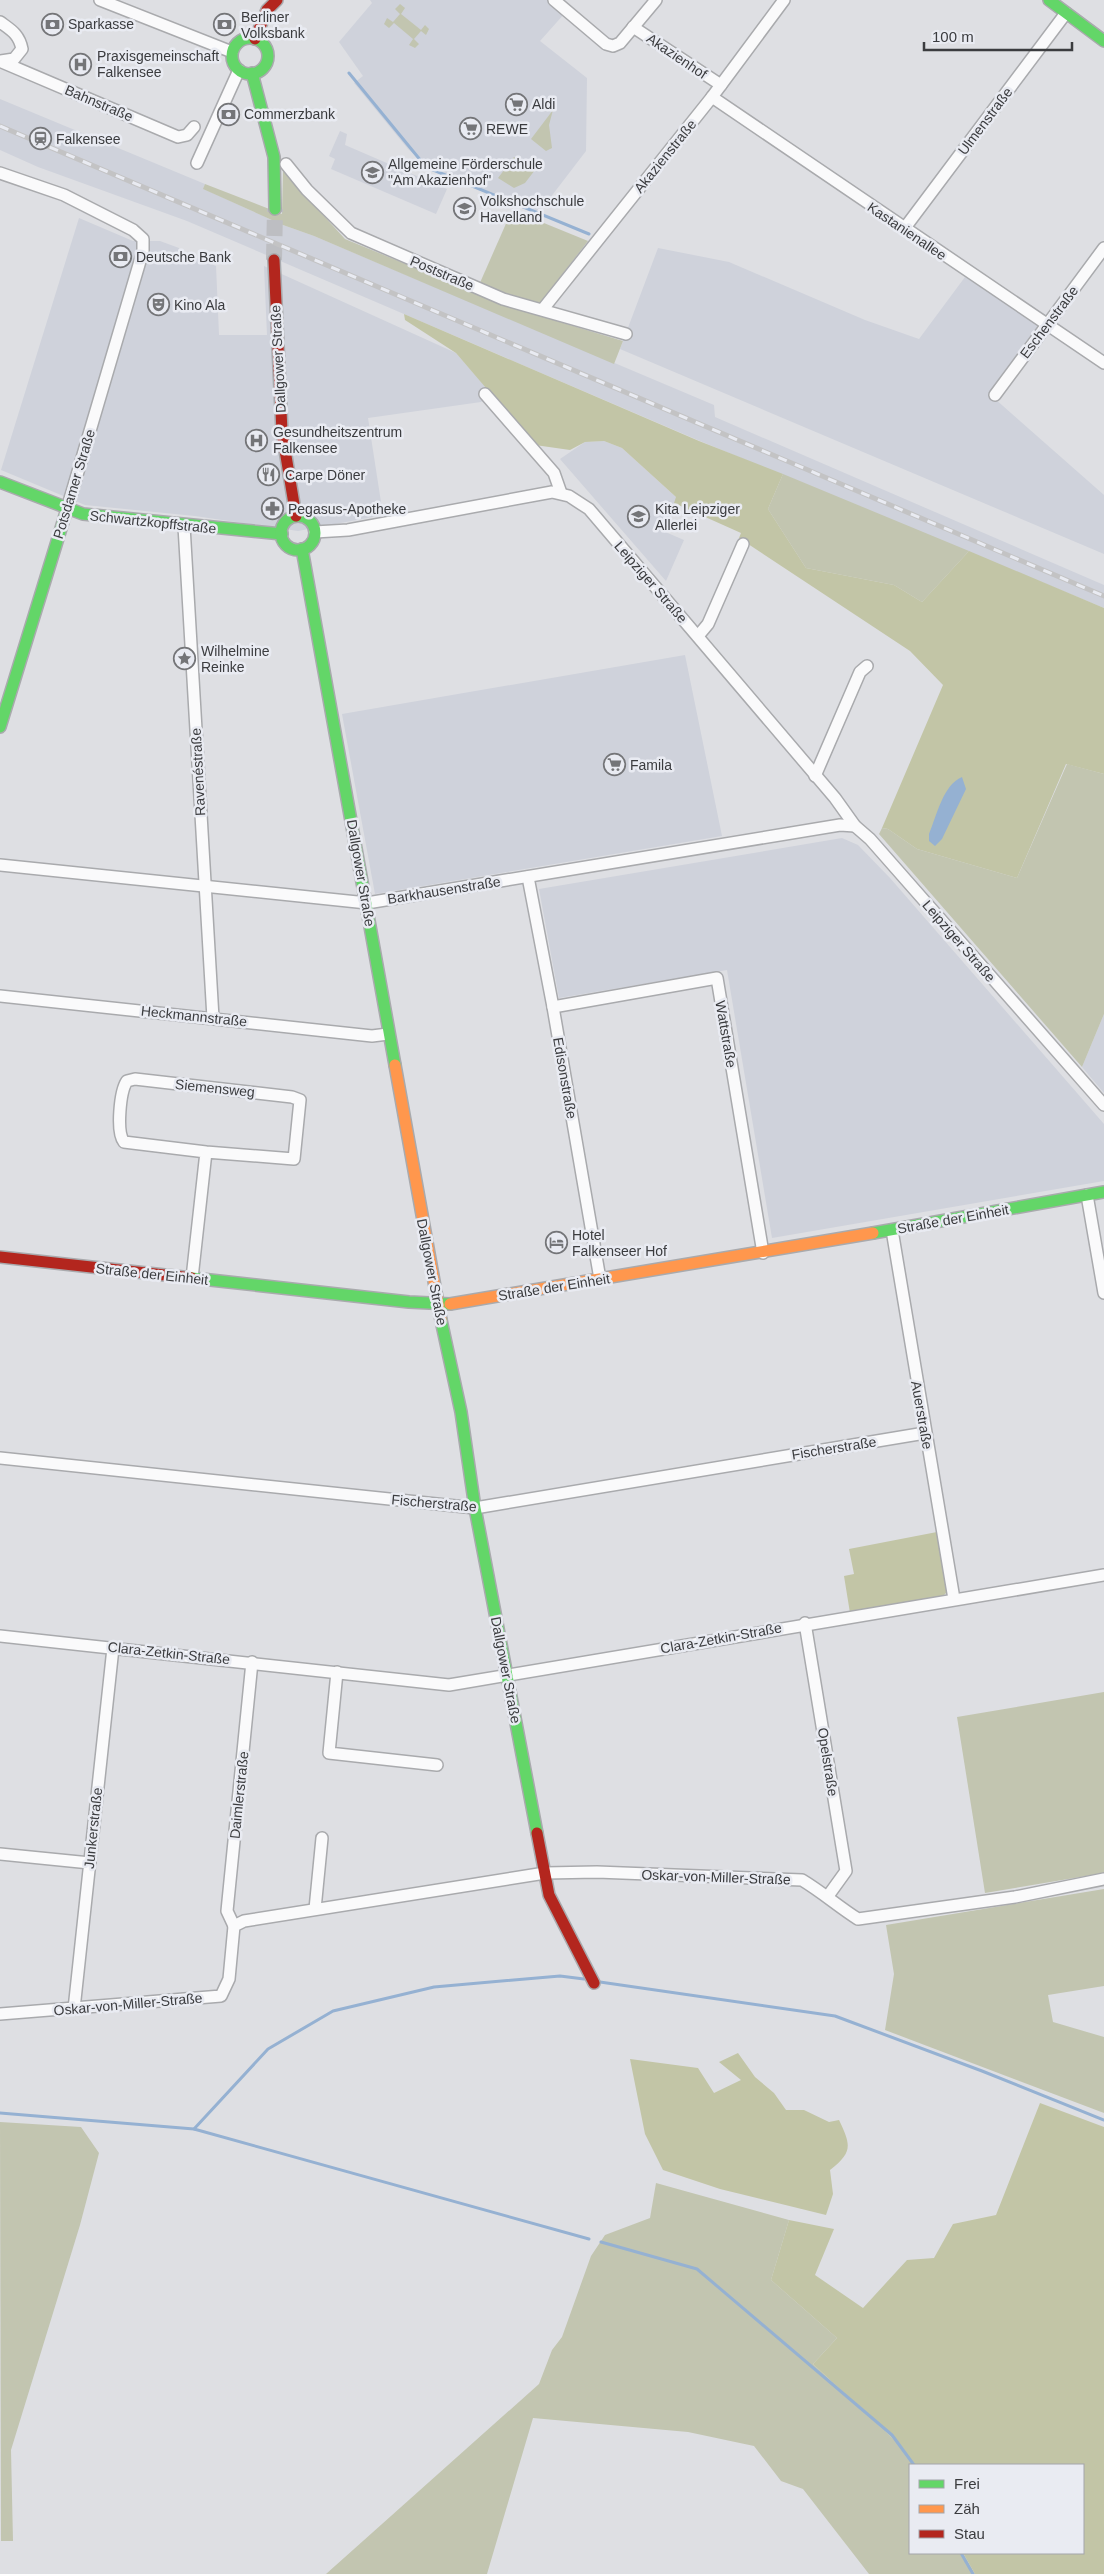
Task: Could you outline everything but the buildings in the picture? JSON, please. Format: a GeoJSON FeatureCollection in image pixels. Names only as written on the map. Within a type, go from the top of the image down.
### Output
{"type":"FeatureCollection","features":[{"type":"Feature","properties":{"kind":"street"},"geometry":{"type":"LineString","coordinates":[[100,0],[232,52]]}},
{"type":"Feature","properties":{"kind":"street"},"geometry":{"type":"LineString","coordinates":[[255,39],[267,10],[277,0]]}},
{"type":"Feature","properties":{"kind":"street","name":"Akazienhof"},"geometry":{"type":"LineString","coordinates":[[554,0],[606,44],[613,46],[620,43],[656,0]]}},
{"type":"Feature","properties":{"kind":"street"},"geometry":{"type":"LineString","coordinates":[[1049,0],[1104,41]]}},
{"type":"Feature","properties":{"kind":"street","name":"Akazienstraße"},"geometry":{"type":"LineString","coordinates":[[543,309],[712,97],[777,2]]}},
{"type":"Feature","properties":{"kind":"street","name":"Ulmenstraße"},"geometry":{"type":"LineString","coordinates":[[904,230],[1066,13]]}},
{"type":"Feature","properties":{"kind":"street","name":"Bahnstraße"},"geometry":{"type":"LineString","coordinates":[[0,22],[15,33],[20,39],[22,48],[14,59],[1,62]]}},
{"type":"Feature","properties":{"kind":"street","name":"Akazienhof"},"geometry":{"type":"LineString","coordinates":[[633,27],[721,85]]}},
{"type":"Feature","properties":{"kind":"street"},"geometry":{"type":"LineString","coordinates":[[244,39],[255,39],[263,44],[268,55],[262,69],[252,73],[239,70],[234,64],[232,52],[235,46],[244,39]]}},
{"type":"Feature","properties":{"kind":"street","name":"Bahnstraße"},"geometry":{"type":"LineString","coordinates":[[1,62],[178,137],[187,135],[194,127]]}},
{"type":"Feature","properties":{"kind":"street"},"geometry":{"type":"LineString","coordinates":[[197,163],[239,70]]}},
{"type":"Feature","properties":{"kind":"street"},"geometry":{"type":"LineString","coordinates":[[252,73],[261,114],[274,157],[275,209]]}},
{"type":"Feature","properties":{"kind":"street","name":"Kastanienallee"},"geometry":{"type":"LineString","coordinates":[[712,97],[904,230],[1104,363]]}},
{"type":"Feature","properties":{"kind":"street","name":"Poststraße"},"geometry":{"type":"LineString","coordinates":[[286,164],[307,190],[351,233],[502,299],[543,309],[626,334]]}},
{"type":"Feature","properties":{"kind":"street","name":"Potsdamer Straße"},"geometry":{"type":"LineString","coordinates":[[0,173],[64,195],[133,230],[143,239],[143,251],[0,728]]}},
{"type":"Feature","properties":{"kind":"street","name":"Eschenstraße"},"geometry":{"type":"LineString","coordinates":[[995,395],[1104,248]]}},
{"type":"Feature","properties":{"kind":"street","name":"Dallgower Straße"},"geometry":{"type":"LineString","coordinates":[[274,260],[282,432],[296,516]]}},
{"type":"Feature","properties":{"kind":"street"},"geometry":{"type":"LineString","coordinates":[[315,532],[348,530],[552,492],[561,493],[554,473],[485,394]]}},
{"type":"Feature","properties":{"kind":"street","name":"Schwartzkopffstraße"},"geometry":{"type":"LineString","coordinates":[[0,482],[83,514],[184,526],[282,534]]}},
{"type":"Feature","properties":{"kind":"street","name":"Leipziger Straße"},"geometry":{"type":"LineString","coordinates":[[561,493],[588,509],[816,776],[855,826],[870,839],[1104,1105]]}},
{"type":"Feature","properties":{"kind":"street"},"geometry":{"type":"LineString","coordinates":[[296,516],[302,516],[311,522],[315,532],[310,545],[302,549],[291,548],[286,544],[282,534],[284,524],[296,516]]}},
{"type":"Feature","properties":{"kind":"street","name":"Ravenéstraße"},"geometry":{"type":"LineString","coordinates":[[184,526],[213,1018]]}},
{"type":"Feature","properties":{"kind":"street"},"geometry":{"type":"LineString","coordinates":[[698,636],[708,624],[743,544]]}},
{"type":"Feature","properties":{"kind":"street","name":"Dallgower Straße"},"geometry":{"type":"LineString","coordinates":[[302,549],[367,903],[388,1034],[437,1303],[461,1412],[475,1508],[545,1873],[556,1912],[594,1983]]}},
{"type":"Feature","properties":{"kind":"street"},"geometry":{"type":"LineString","coordinates":[[816,776],[860,672],[867,666]]}},
{"type":"Feature","properties":{"kind":"street","name":"Barkhausenstraße"},"geometry":{"type":"LineString","coordinates":[[0,865],[367,903],[840,825],[855,826]]}},
{"type":"Feature","properties":{"kind":"street","name":"Edisonstraße"},"geometry":{"type":"LineString","coordinates":[[528,877],[553,1007],[600,1279]]}},
{"type":"Feature","properties":{"kind":"street","name":"Wattstraße"},"geometry":{"type":"LineString","coordinates":[[553,1007],[717,978],[763,1253]]}},
{"type":"Feature","properties":{"kind":"street","name":"Heckmannstraße"},"geometry":{"type":"LineString","coordinates":[[0,996],[372,1036],[388,1034]]}},
{"type":"Feature","properties":{"kind":"street","name":"Siemensweg"},"geometry":{"type":"LineString","coordinates":[[135,1079],[292,1097],[300,1100],[294,1159],[206,1152],[124,1142],[120,1137],[120,1130],[123,1087],[127,1081],[135,1079]]}},
{"type":"Feature","properties":{"kind":"street"},"geometry":{"type":"LineString","coordinates":[[192,1278],[206,1152]]}},
{"type":"Feature","properties":{"kind":"street","name":"Straße der Einheit"},"geometry":{"type":"LineString","coordinates":[[0,1257],[450,1304],[763,1253],[1104,1192]]}},
{"type":"Feature","properties":{"kind":"street"},"geometry":{"type":"LineString","coordinates":[[1087,1195],[1104,1293]]}},
{"type":"Feature","properties":{"kind":"street","name":"Auerstraße"},"geometry":{"type":"LineString","coordinates":[[892,1230],[954,1599]]}},
{"type":"Feature","properties":{"kind":"street","name":"Fischerstraße"},"geometry":{"type":"LineString","coordinates":[[0,1458],[475,1508],[925,1434]]}},
{"type":"Feature","properties":{"kind":"street","name":"Clara-Zetkin-Straße"},"geometry":{"type":"LineString","coordinates":[[0,1636],[449,1685],[507,1677],[805,1623],[1104,1575]]}},
{"type":"Feature","properties":{"kind":"street","name":"Opelstraße"},"geometry":{"type":"LineString","coordinates":[[805,1623],[846,1871],[828,1896]]}},
{"type":"Feature","properties":{"kind":"street","name":"Junkerstraße"},"geometry":{"type":"LineString","coordinates":[[74,2009],[113,1648]]}},
{"type":"Feature","properties":{"kind":"street","name":"Daimlerstraße"},"geometry":{"type":"LineString","coordinates":[[234,1926],[227,1911],[252,1662]]}},
{"type":"Feature","properties":{"kind":"street"},"geometry":{"type":"LineString","coordinates":[[337,1672],[329,1753],[437,1765]]}},
{"type":"Feature","properties":{"kind":"street"},"geometry":{"type":"LineString","coordinates":[[316,1910],[322,1838]]}},
{"type":"Feature","properties":{"kind":"street"},"geometry":{"type":"LineString","coordinates":[[0,1854],[90,1862]]}},
{"type":"Feature","properties":{"kind":"street","name":"Oskar-von-Miller-Straße"},"geometry":{"type":"LineString","coordinates":[[0,2014],[221,1996],[230,1979],[234,1926],[244,1921],[545,1873],[597,1872],[802,1880],[828,1896],[840,1908],[858,1919],[1015,1897],[1104,1879]]}},
{"type":"Feature","properties":{"kind":"shaded area"},"geometry":{"type":"Polygon","coordinates":[[[370,0],[550,0],[565,13],[540,41],[587,78],[586,151],[537,215],[425,164],[408,149],[354,83],[363,76],[339,42],[372,3],[370,0]]]}},
{"type":"Feature","properties":{"kind":"shaded area"},"geometry":{"type":"Polygon","coordinates":[[[0,99],[205,184],[204,189],[283,225],[314,236],[714,405],[715,417],[1104,585],[1104,608],[700,441],[187,221],[38,167],[0,150],[0,99]]]}},
{"type":"Feature","properties":{"kind":"shaded area","name":"Allgemeine Förderschule \"Am Akazienhof\""},"geometry":{"type":"Polygon","coordinates":[[[340,131],[347,134],[345,145],[447,189],[436,214],[331,169],[335,159],[329,156],[340,131]]]}},
{"type":"Feature","properties":{"kind":"shaded area"},"geometry":{"type":"Polygon","coordinates":[[[79,218],[133,241],[160,241],[216,266],[219,335],[267,335],[264,266],[456,353],[492,394],[481,402],[368,418],[383,515],[298,531],[195,516],[85,505],[1,470],[79,218]]]}},
{"type":"Feature","properties":{"kind":"shaded area"},"geometry":{"type":"Polygon","coordinates":[[[658,248],[729,262],[865,320],[919,339],[965,277],[1044,327],[994,398],[1104,495],[1104,554],[620,349],[658,248]]]}},
{"type":"Feature","properties":{"kind":"shaded area","name":"Kita Leipziger Allerlei"},"geometry":{"type":"Polygon","coordinates":[[[604,441],[622,448],[677,498],[663,531],[684,540],[666,581],[560,459],[585,442],[604,441]]]}},
{"type":"Feature","properties":{"kind":"shaded area"},"geometry":{"type":"Polygon","coordinates":[[[685,655],[722,836],[375,894],[342,714],[685,655]]]}},
{"type":"Feature","properties":{"kind":"shaded area"},"geometry":{"type":"Polygon","coordinates":[[[842,838],[858,845],[890,878],[1104,1124],[1104,1181],[772,1238],[727,970],[559,998],[539,889],[842,838]]]}},
{"type":"Feature","properties":{"kind":"shaded area"},"geometry":{"type":"Polygon","coordinates":[[[1104,1014],[1104,1093],[1082,1067],[1104,1014]]]}},
{"type":"Feature","properties":{"kind":"green space"},"geometry":{"type":"Polygon","coordinates":[[[400,4],[405,8],[401,14],[421,30],[425,25],[429,29],[426,35],[421,31],[414,39],[419,44],[415,48],[409,45],[413,39],[394,23],[389,28],[384,24],[387,18],[393,22],[400,14],[395,9],[400,4]]]}},
{"type":"Feature","properties":{"kind":"green space"},"geometry":{"type":"Polygon","coordinates":[[[553,110],[549,125],[552,148],[546,151],[531,139],[553,110]]]}},
{"type":"Feature","properties":{"kind":"green space"},"geometry":{"type":"Polygon","coordinates":[[[514,157],[517,159],[518,157],[535,170],[525,183],[514,188],[498,178],[514,157]]]}},
{"type":"Feature","properties":{"kind":"green space"},"geometry":{"type":"Polygon","coordinates":[[[283,171],[345,239],[510,307],[623,341],[614,364],[314,236],[283,225],[203,189],[205,184],[282,214],[283,171]]]}},
{"type":"Feature","properties":{"kind":"green space"},"geometry":{"type":"Polygon","coordinates":[[[512,210],[588,241],[538,306],[479,285],[512,210]]]}},
{"type":"Feature","properties":{"kind":"green space"},"geometry":{"type":"Polygon","coordinates":[[[404,314],[699,441],[783,474],[768,509],[806,568],[894,585],[922,602],[969,551],[1104,608],[1104,774],[1066,764],[1017,878],[917,849],[888,829],[882,828],[943,685],[910,651],[739,538],[741,533],[674,503],[676,497],[622,448],[604,441],[585,442],[570,450],[535,445],[456,353],[405,320],[404,314]]]}},
{"type":"Feature","properties":{"kind":"green space"},"geometry":{"type":"Polygon","coordinates":[[[783,474],[969,551],[922,602],[894,585],[806,568],[768,509],[783,474]]]}},
{"type":"Feature","properties":{"kind":"green space"},"geometry":{"type":"Polygon","coordinates":[[[1067,764],[1104,774],[1104,1014],[1082,1067],[879,834],[882,828],[888,829],[917,849],[1017,878],[1067,764]]]}},
{"type":"Feature","properties":{"kind":"green space"},"geometry":{"type":"Polygon","coordinates":[[[937,1532],[948,1591],[941,1598],[850,1613],[844,1576],[854,1574],[849,1549],[937,1532]]]}},
{"type":"Feature","properties":{"kind":"green space"},"geometry":{"type":"Polygon","coordinates":[[[1104,1692],[1104,1873],[985,1893],[957,1717],[1104,1692]]]}},
{"type":"Feature","properties":{"kind":"green space"},"geometry":{"type":"Polygon","coordinates":[[[1104,1889],[1104,1986],[1048,1995],[1053,2022],[1104,2037],[1104,2113],[885,2030],[894,1974],[886,1925],[1104,1889]]]}},
{"type":"Feature","properties":{"kind":"green space"},"geometry":{"type":"Polygon","coordinates":[[[738,2053],[755,2077],[774,2093],[786,2110],[804,2110],[829,2122],[839,2120],[846,2136],[848,2148],[843,2158],[830,2170],[833,2194],[826,2215],[720,2189],[663,2170],[645,2134],[630,2059],[698,2068],[714,2093],[741,2080],[719,2062],[738,2053]]]}},
{"type":"Feature","properties":{"kind":"green space"},"geometry":{"type":"Polygon","coordinates":[[[1040,2103],[1104,2127],[1104,2574],[975,2574],[964,2554],[1084,2554],[1084,2464],[912,2464],[903,2448],[813,2364],[837,2338],[771,2280],[789,2220],[834,2229],[815,2275],[863,2308],[907,2260],[934,2258],[953,2224],[996,2215],[1040,2103]]]}},
{"type":"Feature","properties":{"kind":"green space"},"geometry":{"type":"Polygon","coordinates":[[[0,2122],[81,2127],[99,2153],[80,2225],[11,2450],[13,2541],[1,2541],[0,2122]]]}},
{"type":"Feature","properties":{"kind":"green space"},"geometry":{"type":"Polygon","coordinates":[[[656,2183],[789,2220],[771,2280],[837,2338],[813,2364],[903,2448],[912,2464],[909,2464],[909,2554],[964,2554],[975,2574],[869,2574],[803,2489],[781,2481],[754,2446],[688,2432],[533,2418],[487,2574],[326,2574],[539,2384],[552,2350],[562,2337],[591,2256],[605,2235],[650,2218],[656,2183]]]}},
{"type":"Feature","properties":{"kind":"water"},"geometry":{"type":"Polygon","coordinates":[[[962,777],[966,789],[942,839],[935,846],[929,841],[929,834],[938,810],[950,787],[962,777]]]}},
{"type":"Feature","properties":{"kind":"waterway"},"geometry":{"type":"LineString","coordinates":[[349,73],[426,167],[589,234]]}},
{"type":"Feature","properties":{"kind":"waterway"},"geometry":{"type":"LineString","coordinates":[[194,2129],[268,2049],[333,2011],[434,1987],[560,1976],[584,1979]]}},
{"type":"Feature","properties":{"kind":"waterway"},"geometry":{"type":"LineString","coordinates":[[600,1982],[835,2016],[982,2071],[1104,2120]]}},
{"type":"Feature","properties":{"kind":"waterway"},"geometry":{"type":"LineString","coordinates":[[0,2113],[194,2129],[589,2239]]}},
{"type":"Feature","properties":{"kind":"waterway"},"geometry":{"type":"LineString","coordinates":[[601,2242],[697,2269],[892,2435],[913,2464]]}},
{"type":"Feature","properties":{"kind":"waterway"},"geometry":{"type":"LineString","coordinates":[[962,2554],[973,2574]]}},
{"type":"Feature","properties":{"kind":"tunnel"},"geometry":{"type":"LineString","coordinates":[[274,260],[275,209]]}},
{"type":"Feature","properties":{"kind":"railway"},"geometry":{"type":"LineString","coordinates":[[0,126],[1104,596]]}},
{"type":"Feature","properties":{"kind":"traffic: fast"},"geometry":{"type":"LineString","coordinates":[[1049,0],[1104,41]]}},
{"type":"Feature","properties":{"kind":"traffic: fast"},"geometry":{"type":"LineString","coordinates":[[250,38],[262,44],[268,56],[262,68],[250,74],[238,68],[232,56],[238,44],[250,38]]}},
{"type":"Feature","properties":{"kind":"traffic: fast"},"geometry":{"type":"LineString","coordinates":[[252,73],[274,157],[275,209]]}},
{"type":"Feature","properties":{"kind":"traffic: fast"},"geometry":{"type":"LineString","coordinates":[[0,482],[83,514],[282,534]]}},
{"type":"Feature","properties":{"kind":"traffic: fast"},"geometry":{"type":"LineString","coordinates":[[0,727],[67,509]]}},
{"type":"Feature","properties":{"kind":"traffic: fast"},"geometry":{"type":"LineString","coordinates":[[298,516],[310,521],[315,533],[310,545],[298,550],[286,545],[281,533],[286,521],[298,516]]}},
{"type":"Feature","properties":{"kind":"traffic: fast"},"geometry":{"type":"LineString","coordinates":[[302,549],[395,1065]]}},
{"type":"Feature","properties":{"kind":"traffic: fast"},"geometry":{"type":"LineString","coordinates":[[873,1233],[1104,1192]]}},
{"type":"Feature","properties":{"kind":"traffic: fast"},"geometry":{"type":"LineString","coordinates":[[192,1278],[409,1302],[450,1304]]}},
{"type":"Feature","properties":{"kind":"traffic: fast"},"geometry":{"type":"LineString","coordinates":[[441,1320],[461,1412],[475,1508],[537,1833]]}},
{"type":"Feature","properties":{"kind":"traffic: slow"},"geometry":{"type":"LineString","coordinates":[[395,1065],[441,1320]]}},
{"type":"Feature","properties":{"kind":"traffic: slow"},"geometry":{"type":"LineString","coordinates":[[450,1304],[873,1233]]}},
{"type":"Feature","properties":{"kind":"traffic: jam"},"geometry":{"type":"LineString","coordinates":[[255,39],[267,10],[277,0]]}},
{"type":"Feature","properties":{"kind":"traffic: jam"},"geometry":{"type":"LineString","coordinates":[[274,260],[282,432],[296,516]]}},
{"type":"Feature","properties":{"kind":"traffic: jam"},"geometry":{"type":"LineString","coordinates":[[0,1257],[192,1278]]}},
{"type":"Feature","properties":{"kind":"traffic: jam"},"geometry":{"type":"LineString","coordinates":[[537,1833],[549,1895],[594,1983]]}},
{"type":"Feature","properties":{"kind":"place","name":"Sparkasse"},"geometry":{"type":"Point","coordinates":[52,24]}},
{"type":"Feature","properties":{"kind":"place","name":"Berliner Volksbank"},"geometry":{"type":"Point","coordinates":[225,25]}},
{"type":"Feature","properties":{"kind":"place","name":"Praxisgemeinschaft Falkensee"},"geometry":{"type":"Point","coordinates":[81,64]}},
{"type":"Feature","properties":{"kind":"place","name":"Aldi"},"geometry":{"type":"Point","coordinates":[516,104]}},
{"type":"Feature","properties":{"kind":"place","name":"Commerzbank"},"geometry":{"type":"Point","coordinates":[228,114]}},
{"type":"Feature","properties":{"kind":"place","name":"REWE"},"geometry":{"type":"Point","coordinates":[470,129]}},
{"type":"Feature","properties":{"kind":"place","name":"Falkensee"},"geometry":{"type":"Point","coordinates":[40,139]}},
{"type":"Feature","properties":{"kind":"place","name":"Allgemeine Förderschule \"Am Akazienhof\""},"geometry":{"type":"Point","coordinates":[372,172]}},
{"type":"Feature","properties":{"kind":"place","name":"Volkshochschule Havelland"},"geometry":{"type":"Point","coordinates":[464,209]}},
{"type":"Feature","properties":{"kind":"place","name":"Deutsche Bank"},"geometry":{"type":"Point","coordinates":[120,257]}},
{"type":"Feature","properties":{"kind":"place","name":"Kino Ala"},"geometry":{"type":"Point","coordinates":[158,305]}},
{"type":"Feature","properties":{"kind":"place","name":"Gesundheitszentrum Falkensee"},"geometry":{"type":"Point","coordinates":[257,440]}},
{"type":"Feature","properties":{"kind":"place","name":"Carpe Döner"},"geometry":{"type":"Point","coordinates":[269,475]}},
{"type":"Feature","properties":{"kind":"place","name":"Pegasus-Apotheke"},"geometry":{"type":"Point","coordinates":[272,509]}},
{"type":"Feature","properties":{"kind":"place","name":"Kita Leipziger Allerlei"},"geometry":{"type":"Point","coordinates":[639,517]}},
{"type":"Feature","properties":{"kind":"place","name":"Wilhelmine Reinke"},"geometry":{"type":"Point","coordinates":[185,659]}},
{"type":"Feature","properties":{"kind":"place","name":"Famila"},"geometry":{"type":"Point","coordinates":[614,765]}},
{"type":"Feature","properties":{"kind":"place","name":"Hotel Falkenseer Hof"},"geometry":{"type":"Point","coordinates":[556,1243]}}]}
